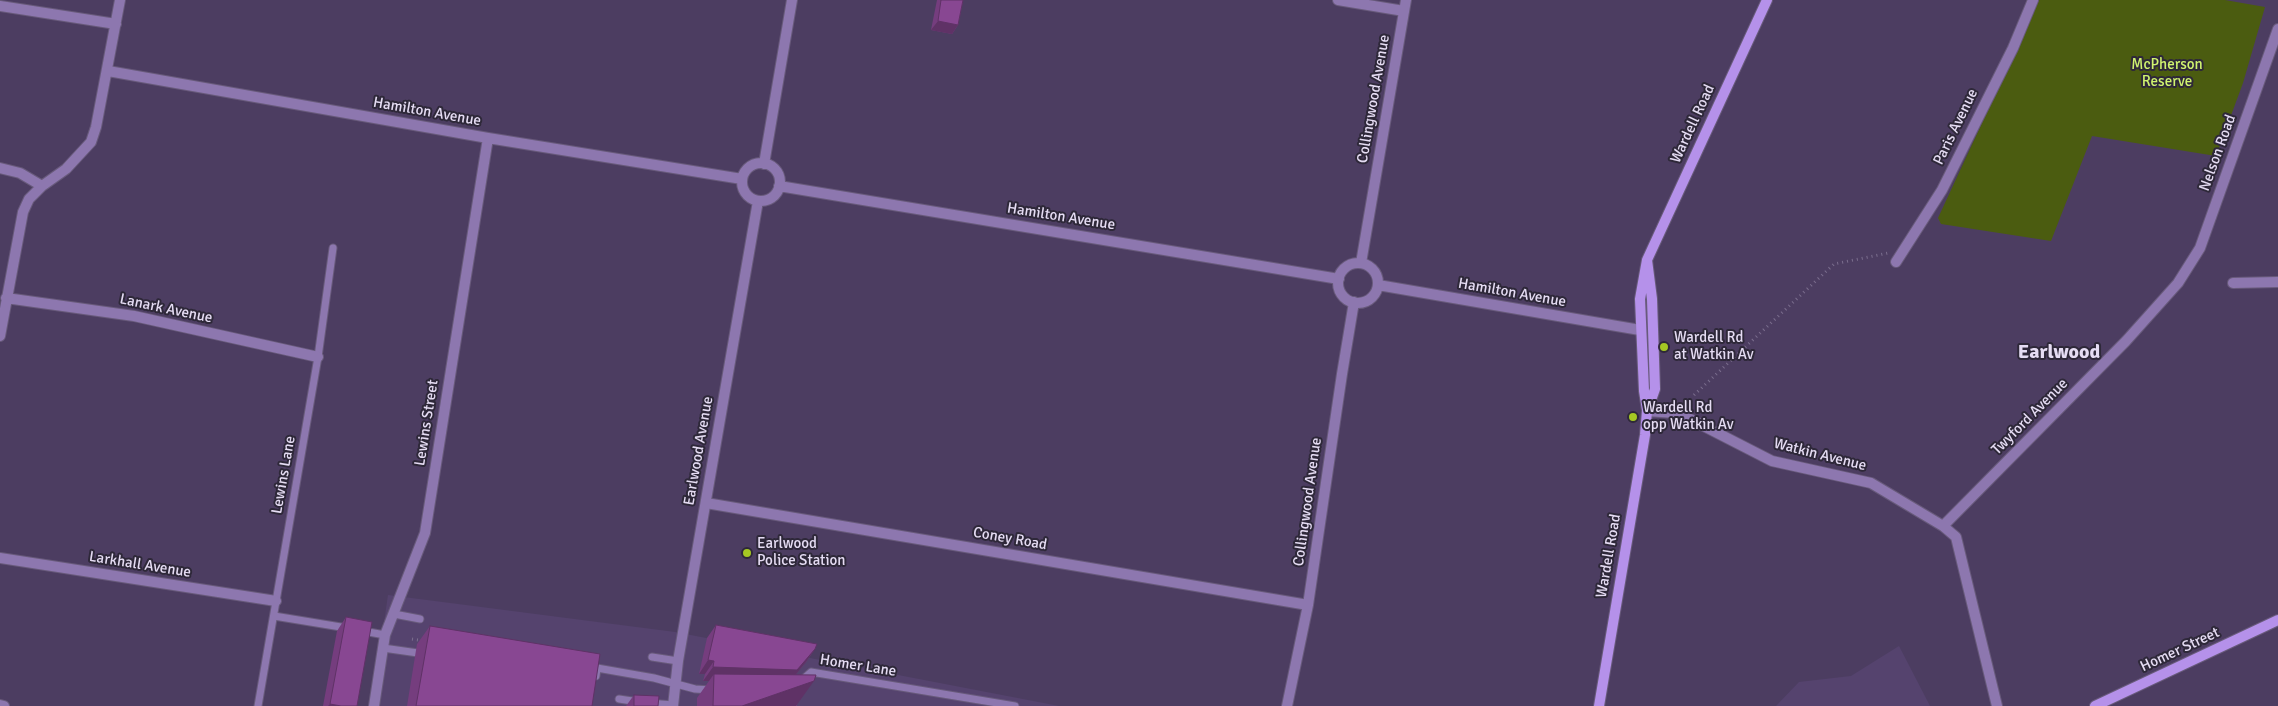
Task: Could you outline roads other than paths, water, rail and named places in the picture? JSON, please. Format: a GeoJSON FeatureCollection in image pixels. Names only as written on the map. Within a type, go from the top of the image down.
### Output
{"type":"FeatureCollection","features":[{"type":"Feature","properties":{"kind":"street"},"geometry":{"type":"LineString","coordinates":[[0,336],[23,212],[29,199],[42,186],[66,169],[91,142],[108,71],[120,0]]}},
{"type":"Feature","properties":{"kind":"street"},"geometry":{"type":"LineString","coordinates":[[764,164],[792,0]]}},
{"type":"Feature","properties":{"kind":"street"},"geometry":{"type":"LineString","coordinates":[[1338,0],[1404,11]]}},
{"type":"Feature","properties":{"kind":"street","name":"Collingwood Avenue"},"geometry":{"type":"LineString","coordinates":[[1361,263],[1406,0]]}},
{"type":"Feature","properties":{"kind":"street","name":"Wardell Road"},"geometry":{"type":"LineString","coordinates":[[1599,706],[1645,435],[1647,411],[1640,330],[1640,299],[1647,260],[1766,0]]}},
{"type":"Feature","properties":{"kind":"street","name":"Paris Avenue"},"geometry":{"type":"LineString","coordinates":[[1896,262],[1942,190],[2013,48],[2032,0]]}},
{"type":"Feature","properties":{"kind":"street"},"geometry":{"type":"LineString","coordinates":[[0,6],[116,24]]}},
{"type":"Feature","properties":{"kind":"street","name":"Nelson Road"},"geometry":{"type":"LineString","coordinates":[[2178,284],[2200,248],[2278,29]]}},
{"type":"Feature","properties":{"kind":"street","name":"Hamilton Avenue"},"geometry":{"type":"LineString","coordinates":[[108,71],[488,138],[742,179]]}},
{"type":"Feature","properties":{"kind":"street","name":"Lewins Street"},"geometry":{"type":"LineString","coordinates":[[374,706],[385,635],[425,533],[488,138]]}},
{"type":"Feature","properties":{"kind":"street"},"geometry":{"type":"LineString","coordinates":[[764,164],[774,169],[778,174],[779,186],[774,196],[758,201],[748,196],[742,179],[752,166],[764,164]]}},
{"type":"Feature","properties":{"kind":"street"},"geometry":{"type":"LineString","coordinates":[[0,168],[20,173],[42,186]]}},
{"type":"Feature","properties":{"kind":"street","name":"Hamilton Avenue"},"geometry":{"type":"LineString","coordinates":[[779,186],[1339,279]]}},
{"type":"Feature","properties":{"kind":"street","name":"Earlwood Avenue"},"geometry":{"type":"LineString","coordinates":[[673,706],[678,661],[758,201]]}},
{"type":"Feature","properties":{"kind":"street","name":"Wardell Road"},"geometry":{"type":"LineString","coordinates":[[1647,260],[1652,299],[1654,389],[1647,411]]}},
{"type":"Feature","properties":{"kind":"street"},"geometry":{"type":"LineString","coordinates":[[1361,263],[1367,265],[1376,273],[1378,285],[1373,297],[1354,302],[1343,296],[1338,285],[1339,279],[1341,273],[1349,265],[1361,263]]}},
{"type":"Feature","properties":{"kind":"street"},"geometry":{"type":"LineString","coordinates":[[2233,283],[2278,282]]}},
{"type":"Feature","properties":{"kind":"street","name":"Twyford Avenue"},"geometry":{"type":"LineString","coordinates":[[1943,526],[2126,341],[2178,284]]}},
{"type":"Feature","properties":{"kind":"street","name":"Hamilton Avenue"},"geometry":{"type":"LineString","coordinates":[[1378,285],[1640,330]]}},
{"type":"Feature","properties":{"kind":"street","name":"Lanark Avenue"},"geometry":{"type":"LineString","coordinates":[[6,298],[134,316],[318,358]]}},
{"type":"Feature","properties":{"kind":"street","name":"Collingwood Avenue"},"geometry":{"type":"LineString","coordinates":[[1287,706],[1308,605],[1354,302]]}},
{"type":"Feature","properties":{"kind":"street","name":"Watkin Avenue"},"geometry":{"type":"LineString","coordinates":[[1647,411],[1675,413],[1688,418],[1772,461],[1871,483],[1943,526],[1956,537],[1998,706]]}},
{"type":"Feature","properties":{"kind":"street","name":"Coney Road"},"geometry":{"type":"LineString","coordinates":[[706,503],[1308,605]]}},
{"type":"Feature","properties":{"kind":"street","name":"Larkhall Avenue"},"geometry":{"type":"LineString","coordinates":[[0,558],[276,601]]}},
{"type":"Feature","properties":{"kind":"street","name":"Homer Street"},"geometry":{"type":"LineString","coordinates":[[2095,706],[2278,620]]}},
{"type":"Feature","properties":{"kind":"street"},"geometry":{"type":"LineString","coordinates":[[0,705],[4,706]]}},
{"type":"Feature","properties":{"kind":"lane","name":"Lewins Lane"},"geometry":{"type":"LineString","coordinates":[[258,706],[318,358],[333,248]]}},
{"type":"Feature","properties":{"kind":"lane"},"geometry":{"type":"LineString","coordinates":[[394,614],[420,619]]}},
{"type":"Feature","properties":{"kind":"lane"},"geometry":{"type":"LineString","coordinates":[[274,616],[385,635]]}},
{"type":"Feature","properties":{"kind":"lane"},"geometry":{"type":"LineString","coordinates":[[383,648],[434,656]]}},
{"type":"Feature","properties":{"kind":"lane"},"geometry":{"type":"LineString","coordinates":[[652,657],[678,661]]}},
{"type":"Feature","properties":{"kind":"lane"},"geometry":{"type":"LineString","coordinates":[[594,685],[597,668],[675,682],[695,689],[722,690]]}},
{"type":"Feature","properties":{"kind":"lane","name":"Homer Lane"},"geometry":{"type":"LineString","coordinates":[[796,685],[811,672],[1015,706]]}},
{"type":"Feature","properties":{"kind":"lane"},"geometry":{"type":"LineString","coordinates":[[619,700],[673,706]]}},
{"type":"Feature","properties":{"kind":"place","name":"Wardell Rd at Watkin Av"},"geometry":{"type":"Point","coordinates":[1664,347]}},
{"type":"Feature","properties":{"kind":"place","name":"Wardell Rd opp Watkin Av"},"geometry":{"type":"Point","coordinates":[1633,417]}},
{"type":"Feature","properties":{"kind":"place","name":"Earlwood Police Station"},"geometry":{"type":"Point","coordinates":[747,553]}},
{"type":"Feature","properties":{"kind":"district","name":"Earlwood"},"geometry":{"type":"Point","coordinates":[2059,353]}},
{"type":"Feature","properties":{"kind":"park label","name":"McPherson Reserve"},"geometry":{"type":"Point","coordinates":[2167,74]}}]}
